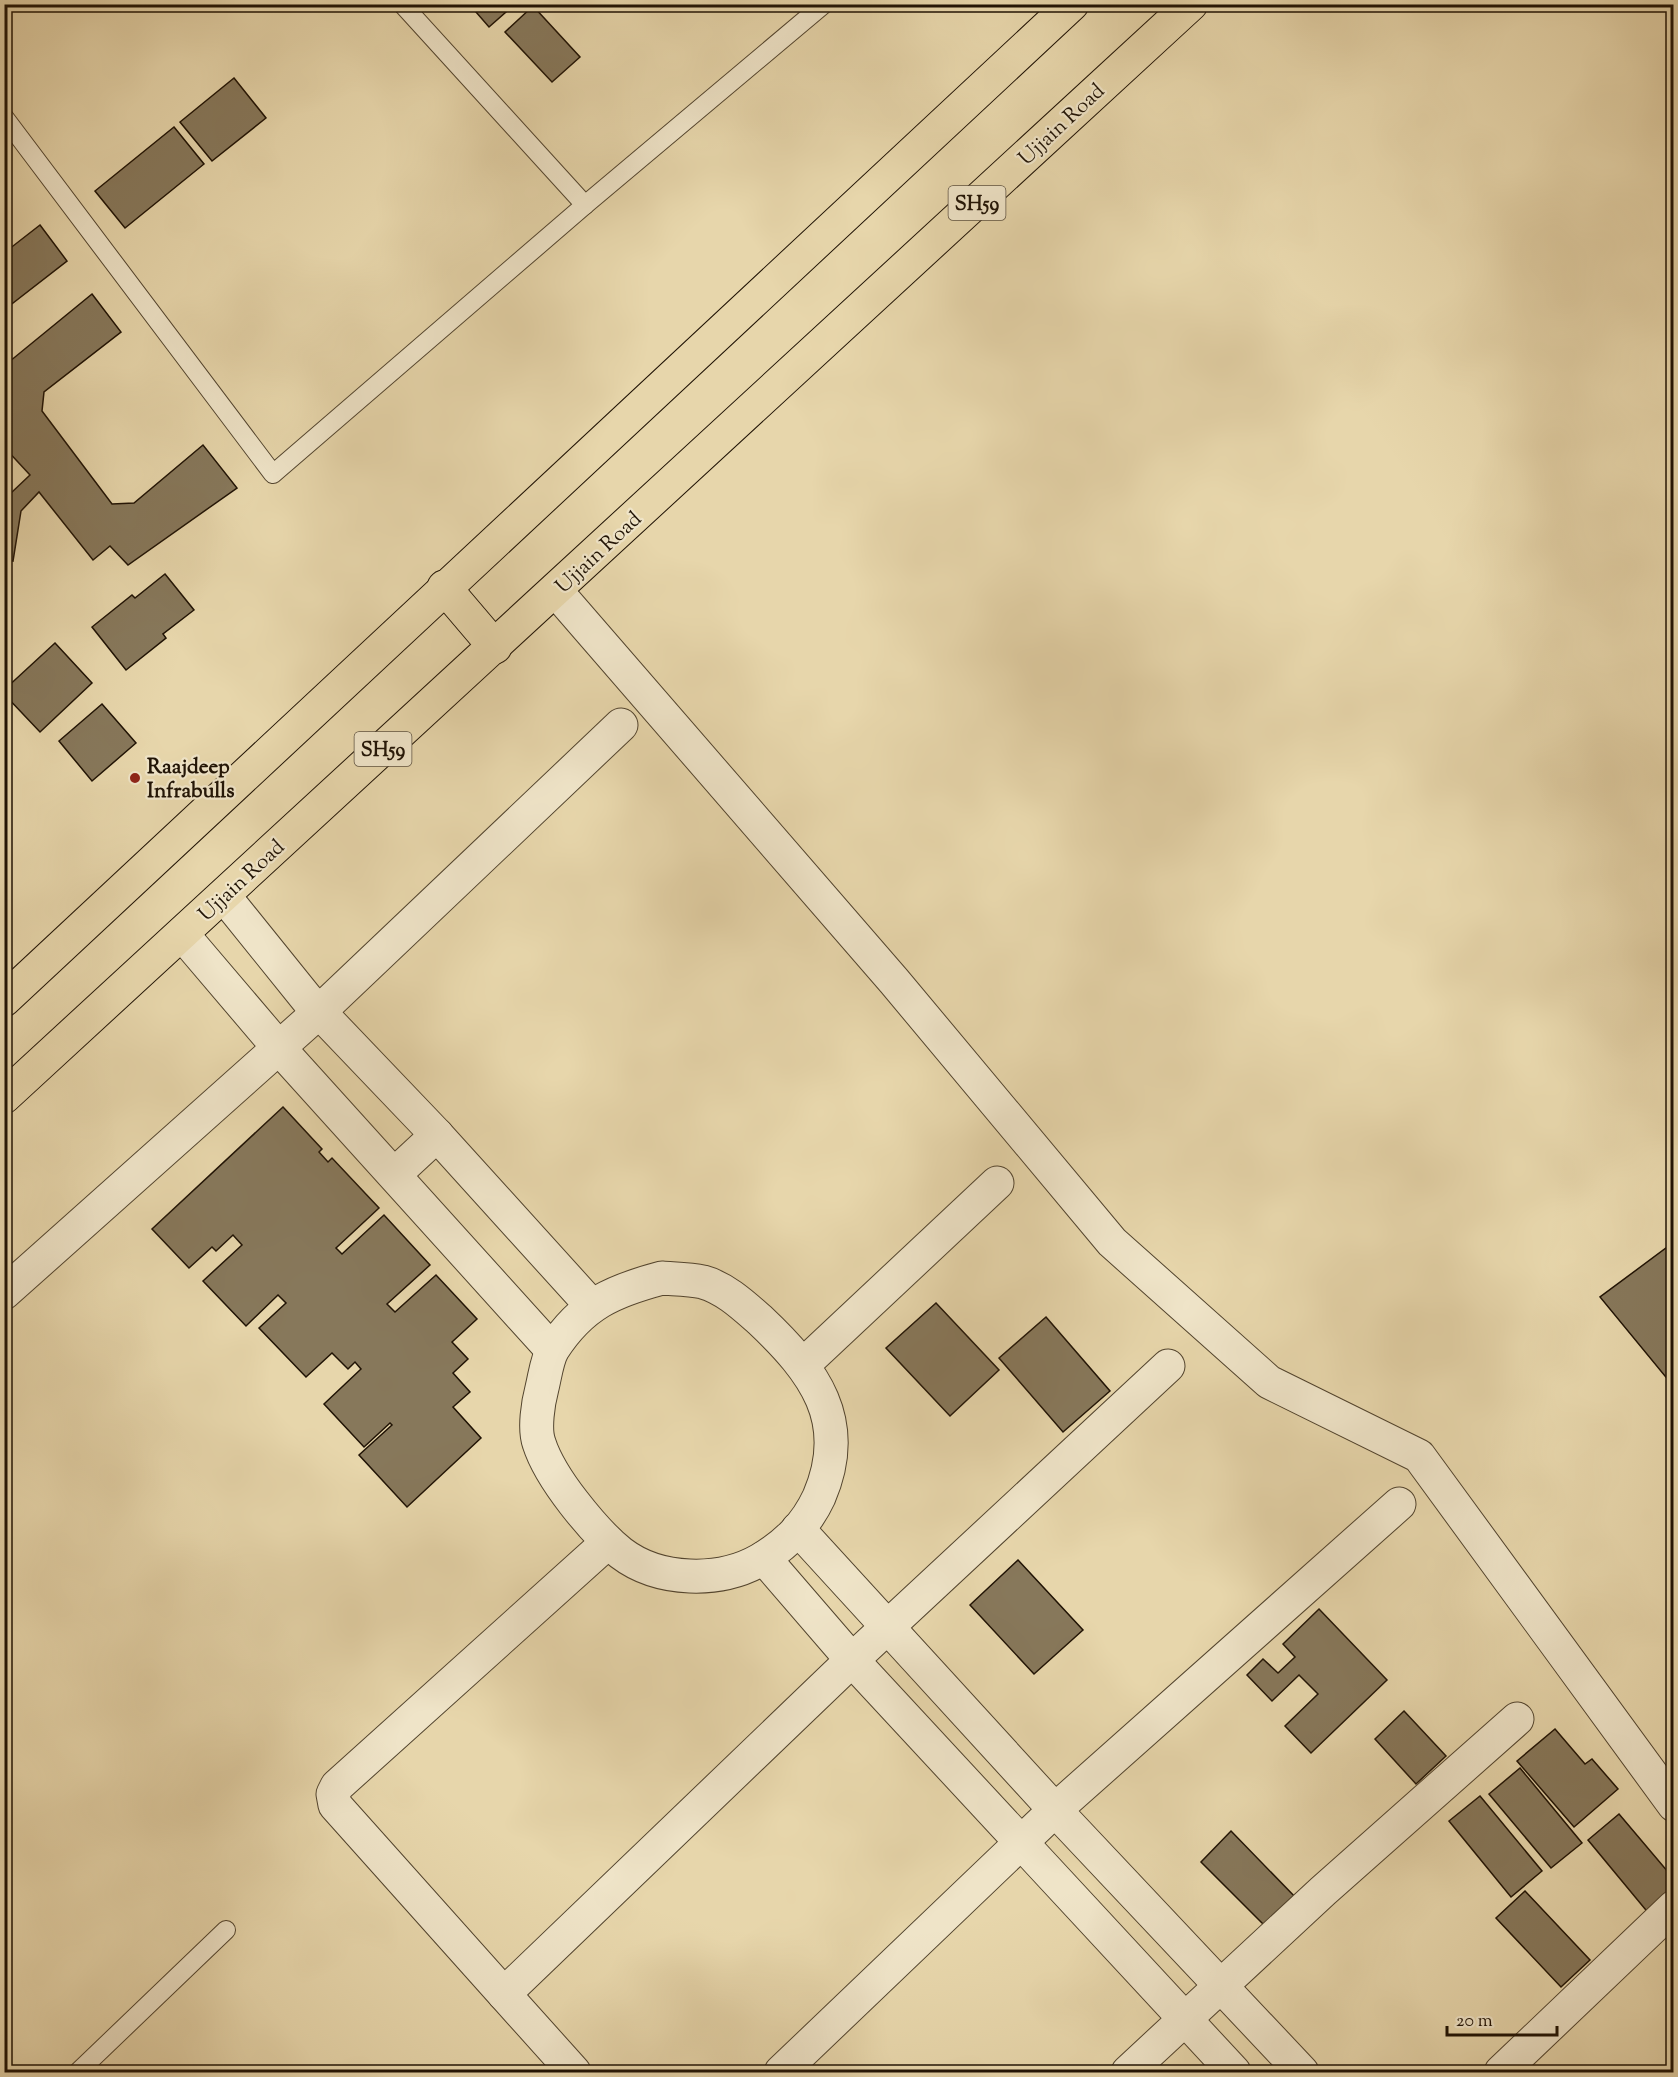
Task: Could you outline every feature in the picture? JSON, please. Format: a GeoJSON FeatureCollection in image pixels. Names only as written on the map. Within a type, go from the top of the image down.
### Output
{"type":"FeatureCollection","features":[{"type":"Feature","properties":{"kind":"main road"},"geometry":{"type":"LineString","coordinates":[[4,1000],[444,587],[1072,4]]}},
{"type":"Feature","properties":{"kind":"main road","name":"Ujjain Road"},"geometry":{"type":"LineString","coordinates":[[4,1097],[1191,4]]}},
{"type":"Feature","properties":{"kind":"main road"},"geometry":{"type":"LineString","coordinates":[[444,587],[495,647]]}},
{"type":"Feature","properties":{"kind":"street"},"geometry":{"type":"LineString","coordinates":[[556,591],[886,972],[1112,1242],[1269,1382],[1419,1456],[1674,1805]]}},
{"type":"Feature","properties":{"kind":"street"},"geometry":{"type":"LineString","coordinates":[[4,1293],[320,1011],[621,725]]}},
{"type":"Feature","properties":{"kind":"street"},"geometry":{"type":"LineString","coordinates":[[224,896],[320,1011],[437,1135],[591,1305]]}},
{"type":"Feature","properties":{"kind":"street"},"geometry":{"type":"LineString","coordinates":[[182,934],[279,1048],[552,1350]]}},
{"type":"Feature","properties":{"kind":"street"},"geometry":{"type":"LineString","coordinates":[[394,1174],[437,1135]]}},
{"type":"Feature","properties":{"kind":"street"},"geometry":{"type":"LineString","coordinates":[[803,1365],[997,1183]]}},
{"type":"Feature","properties":{"kind":"street"},"geometry":{"type":"LineString","coordinates":[[662,1278],[704,1282],[738,1300],[803,1365],[823,1395],[831,1436],[827,1477],[811,1515],[783,1546],[764,1558],[746,1568],[705,1577],[662,1572],[623,1554],[591,1525],[556,1480],[538,1442],[540,1398],[552,1350],[591,1305],[619,1289],[662,1278]]}},
{"type":"Feature","properties":{"kind":"street"},"geometry":{"type":"LineString","coordinates":[[504,1994],[852,1660],[1168,1366]]}},
{"type":"Feature","properties":{"kind":"street"},"geometry":{"type":"LineString","coordinates":[[781,2073],[1055,1810],[1399,1504]]}},
{"type":"Feature","properties":{"kind":"street"},"geometry":{"type":"LineString","coordinates":[[798,1529],[1055,1810],[1302,2073]]}},
{"type":"Feature","properties":{"kind":"street"},"geometry":{"type":"LineString","coordinates":[[574,2073],[335,1805],[333,1794],[337,1786],[608,1542]]}},
{"type":"Feature","properties":{"kind":"street"},"geometry":{"type":"LineString","coordinates":[[764,1558],[852,1660],[1234,2073]]}},
{"type":"Feature","properties":{"kind":"street"},"geometry":{"type":"LineString","coordinates":[[1128,2073],[1323,1891],[1517,1719]]}},
{"type":"Feature","properties":{"kind":"street"},"geometry":{"type":"LineString","coordinates":[[1501,2073],[1674,1907]]}},
{"type":"Feature","properties":{"kind":"lane"},"geometry":{"type":"LineString","coordinates":[[402,4],[585,205]]}},
{"type":"Feature","properties":{"kind":"lane"},"geometry":{"type":"LineString","coordinates":[[4,117],[273,474],[585,205],[824,4]]}},
{"type":"Feature","properties":{"kind":"lane"},"geometry":{"type":"LineString","coordinates":[[78,2073],[226,1930]]}},
{"type":"Feature","properties":{"kind":"building"},"geometry":{"type":"Polygon","coordinates":[[[469,4],[515,4],[489,27],[469,4]]]}},
{"type":"Feature","properties":{"kind":"building"},"geometry":{"type":"Polygon","coordinates":[[[533,6],[580,57],[552,82],[505,32],[533,6]]]}},
{"type":"Feature","properties":{"kind":"building"},"geometry":{"type":"Polygon","coordinates":[[[234,78],[266,118],[212,161],[180,122],[234,78]]]}},
{"type":"Feature","properties":{"kind":"building"},"geometry":{"type":"Polygon","coordinates":[[[174,127],[204,164],[125,228],[95,191],[174,127]]]}},
{"type":"Feature","properties":{"kind":"building"},"geometry":{"type":"Polygon","coordinates":[[[40,225],[67,261],[4,310],[4,253],[40,225]]]}},
{"type":"Feature","properties":{"kind":"building"},"geometry":{"type":"Polygon","coordinates":[[[92,294],[121,332],[44,392],[42,411],[112,504],[134,503],[203,445],[237,488],[128,565],[110,546],[93,560],[39,492],[21,511],[13,561],[4,559],[4,492],[11,493],[30,475],[4,447],[4,366],[92,294]]]}},
{"type":"Feature","properties":{"kind":"building"},"geometry":{"type":"Polygon","coordinates":[[[165,574],[194,610],[163,634],[166,638],[126,670],[92,627],[132,595],[135,598],[165,574]]]}},
{"type":"Feature","properties":{"kind":"building"},"geometry":{"type":"Polygon","coordinates":[[[55,643],[92,683],[40,732],[4,694],[4,690],[55,643]]]}},
{"type":"Feature","properties":{"kind":"building"},"geometry":{"type":"Polygon","coordinates":[[[102,704],[136,743],[92,781],[59,741],[102,704]]]}},
{"type":"Feature","properties":{"kind":"building"},"geometry":{"type":"Polygon","coordinates":[[[283,1107],[322,1149],[319,1152],[328,1162],[332,1158],[379,1208],[336,1248],[342,1254],[384,1215],[430,1265],[387,1304],[395,1312],[436,1275],[477,1319],[452,1342],[468,1359],[453,1373],[470,1392],[453,1407],[481,1438],[407,1507],[359,1455],[392,1425],[390,1423],[364,1447],[324,1404],[361,1369],[355,1362],[348,1369],[332,1353],[306,1377],[259,1328],[286,1303],[278,1295],[246,1326],[203,1281],[242,1245],[233,1235],[216,1251],[212,1247],[189,1268],[152,1229],[283,1107]]]}},
{"type":"Feature","properties":{"kind":"building"},"geometry":{"type":"Polygon","coordinates":[[[1674,1242],[1674,1387],[1600,1297],[1674,1242]]]}},
{"type":"Feature","properties":{"kind":"building"},"geometry":{"type":"Polygon","coordinates":[[[936,1303],[999,1370],[950,1416],[886,1348],[936,1303]]]}},
{"type":"Feature","properties":{"kind":"building"},"geometry":{"type":"Polygon","coordinates":[[[1046,1317],[1110,1391],[1063,1432],[999,1358],[1046,1317]]]}},
{"type":"Feature","properties":{"kind":"building"},"geometry":{"type":"Polygon","coordinates":[[[1018,1560],[1083,1630],[1034,1674],[970,1605],[1018,1560]]]}},
{"type":"Feature","properties":{"kind":"building"},"geometry":{"type":"Polygon","coordinates":[[[1319,1609],[1387,1680],[1311,1753],[1285,1726],[1318,1694],[1299,1675],[1272,1701],[1247,1675],[1263,1659],[1278,1673],[1295,1657],[1283,1644],[1319,1609]]]}},
{"type":"Feature","properties":{"kind":"building"},"geometry":{"type":"Polygon","coordinates":[[[1404,1711],[1446,1756],[1416,1784],[1375,1739],[1404,1711]]]}},
{"type":"Feature","properties":{"kind":"building"},"geometry":{"type":"Polygon","coordinates":[[[1555,1729],[1585,1764],[1592,1759],[1618,1789],[1574,1827],[1517,1761],[1555,1729]]]}},
{"type":"Feature","properties":{"kind":"building"},"geometry":{"type":"Polygon","coordinates":[[[1520,1768],[1582,1843],[1551,1868],[1489,1794],[1520,1768]]]}},
{"type":"Feature","properties":{"kind":"building"},"geometry":{"type":"Polygon","coordinates":[[[1480,1796],[1542,1871],[1511,1897],[1449,1821],[1480,1796]]]}},
{"type":"Feature","properties":{"kind":"building"},"geometry":{"type":"Polygon","coordinates":[[[1619,1814],[1674,1879],[1674,1895],[1650,1915],[1588,1840],[1619,1814]]]}},
{"type":"Feature","properties":{"kind":"building"},"geometry":{"type":"Polygon","coordinates":[[[1231,1831],[1299,1901],[1270,1931],[1201,1862],[1231,1831]]]}},
{"type":"Feature","properties":{"kind":"building"},"geometry":{"type":"Polygon","coordinates":[[[1525,1891],[1590,1960],[1561,1987],[1496,1918],[1525,1891]]]}},
{"type":"Feature","properties":{"kind":"place","name":"Raajdeep Infrabulls"},"geometry":{"type":"Point","coordinates":[135,778]}}]}
